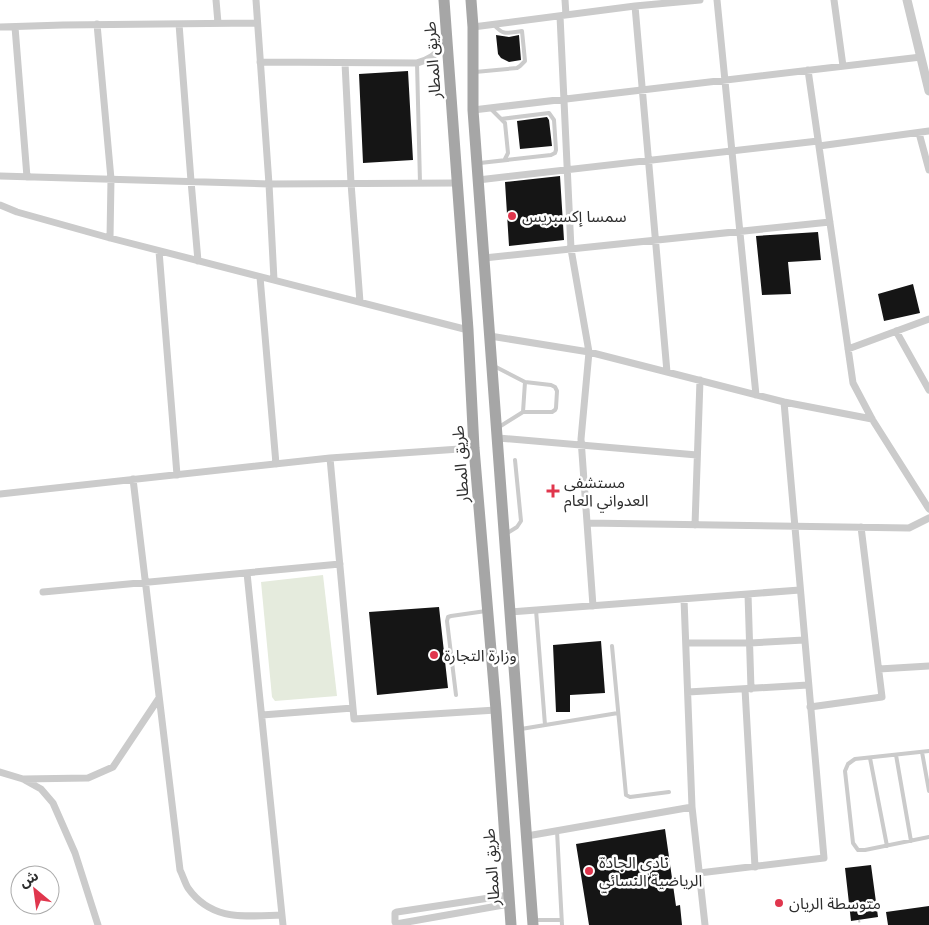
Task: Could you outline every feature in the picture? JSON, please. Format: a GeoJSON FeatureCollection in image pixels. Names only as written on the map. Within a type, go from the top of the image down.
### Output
{"type":"FeatureCollection","features":[{"type":"Feature","properties":{"kind":"main road","name":"طريق المطار"},"geometry":{"type":"LineString","coordinates":[[444,0],[468,330],[474,448],[489,611],[511,925]]}},
{"type":"Feature","properties":{"kind":"main road"},"geometry":{"type":"LineString","coordinates":[[471,0],[473,27],[473,110],[533,923]]}},
{"type":"Feature","properties":{"kind":"street"},"geometry":{"type":"LineString","coordinates":[[216,0],[218,23]]}},
{"type":"Feature","properties":{"kind":"street"},"geometry":{"type":"LineString","coordinates":[[256,0],[274,280]]}},
{"type":"Feature","properties":{"kind":"street"},"geometry":{"type":"LineString","coordinates":[[565,0],[563,16],[564,100],[571,249],[589,352],[581,445],[593,606]]}},
{"type":"Feature","properties":{"kind":"street"},"geometry":{"type":"LineString","coordinates":[[473,27],[635,6],[700,0]]}},
{"type":"Feature","properties":{"kind":"street"},"geometry":{"type":"LineString","coordinates":[[717,0],[756,395]]}},
{"type":"Feature","properties":{"kind":"street"},"geometry":{"type":"LineString","coordinates":[[834,0],[843,66]]}},
{"type":"Feature","properties":{"kind":"street"},"geometry":{"type":"LineString","coordinates":[[907,0],[929,90]]}},
{"type":"Feature","properties":{"kind":"street"},"geometry":{"type":"LineString","coordinates":[[635,6],[667,372]]}},
{"type":"Feature","properties":{"kind":"street"},"geometry":{"type":"LineString","coordinates":[[0,27],[96,24],[257,23]]}},
{"type":"Feature","properties":{"kind":"street"},"geometry":{"type":"LineString","coordinates":[[96,24],[111,179],[110,238]]}},
{"type":"Feature","properties":{"kind":"street"},"geometry":{"type":"LineString","coordinates":[[179,24],[198,261]]}},
{"type":"Feature","properties":{"kind":"street"},"geometry":{"type":"LineString","coordinates":[[15,27],[27,176]]}},
{"type":"Feature","properties":{"kind":"street"},"geometry":{"type":"LineString","coordinates":[[260,62],[417,63],[431,58],[447,45]]}},
{"type":"Feature","properties":{"kind":"street"},"geometry":{"type":"LineString","coordinates":[[473,110],[920,57]]}},
{"type":"Feature","properties":{"kind":"street"},"geometry":{"type":"LineString","coordinates":[[345,63],[351,183],[360,302]]}},
{"type":"Feature","properties":{"kind":"street"},"geometry":{"type":"LineString","coordinates":[[808,70],[853,383],[872,419],[929,509]]}},
{"type":"Feature","properties":{"kind":"street"},"geometry":{"type":"LineString","coordinates":[[478,180],[929,131]]}},
{"type":"Feature","properties":{"kind":"street"},"geometry":{"type":"LineString","coordinates":[[919,133],[929,170]]}},
{"type":"Feature","properties":{"kind":"street"},"geometry":{"type":"LineString","coordinates":[[0,176],[269,184],[456,183]]}},
{"type":"Feature","properties":{"kind":"street"},"geometry":{"type":"LineString","coordinates":[[0,205],[17,212],[110,238],[468,330]]}},
{"type":"Feature","properties":{"kind":"street"},"geometry":{"type":"LineString","coordinates":[[484,258],[830,222]]}},
{"type":"Feature","properties":{"kind":"street"},"geometry":{"type":"LineString","coordinates":[[159,251],[177,475]]}},
{"type":"Feature","properties":{"kind":"street"},"geometry":{"type":"LineString","coordinates":[[260,277],[276,464]]}},
{"type":"Feature","properties":{"kind":"street"},"geometry":{"type":"LineString","coordinates":[[848,349],[929,319]]}},
{"type":"Feature","properties":{"kind":"street"},"geometry":{"type":"LineString","coordinates":[[896,331],[929,390]]}},
{"type":"Feature","properties":{"kind":"street"},"geometry":{"type":"LineString","coordinates":[[490,336],[589,352],[784,402],[872,419]]}},
{"type":"Feature","properties":{"kind":"street"},"geometry":{"type":"LineString","coordinates":[[695,525],[700,380]]}},
{"type":"Feature","properties":{"kind":"street"},"geometry":{"type":"LineString","coordinates":[[700,874],[824,858],[784,402]]}},
{"type":"Feature","properties":{"kind":"street"},"geometry":{"type":"LineString","coordinates":[[497,434],[581,445],[697,455]]}},
{"type":"Feature","properties":{"kind":"street"},"geometry":{"type":"LineString","coordinates":[[0,494],[330,458],[474,448]]}},
{"type":"Feature","properties":{"kind":"street"},"geometry":{"type":"LineString","coordinates":[[330,458],[354,720],[496,710]]}},
{"type":"Feature","properties":{"kind":"street"},"geometry":{"type":"LineString","coordinates":[[133,479],[180,870],[188,887],[209,909],[223,914],[238,916],[282,915]]}},
{"type":"Feature","properties":{"kind":"street"},"geometry":{"type":"LineString","coordinates":[[587,523],[909,528],[929,518]]}},
{"type":"Feature","properties":{"kind":"street"},"geometry":{"type":"LineString","coordinates":[[810,706],[882,698],[861,527]]}},
{"type":"Feature","properties":{"kind":"street"},"geometry":{"type":"LineString","coordinates":[[42,592],[340,564]]}},
{"type":"Feature","properties":{"kind":"street"},"geometry":{"type":"LineString","coordinates":[[247,573],[283,925]]}},
{"type":"Feature","properties":{"kind":"street"},"geometry":{"type":"LineString","coordinates":[[510,612],[800,590]]}},
{"type":"Feature","properties":{"kind":"street"},"geometry":{"type":"LineString","coordinates":[[748,594],[750,643],[748,689],[755,867]]}},
{"type":"Feature","properties":{"kind":"street"},"geometry":{"type":"LineString","coordinates":[[684,599],[692,808],[705,925]]}},
{"type":"Feature","properties":{"kind":"street"},"geometry":{"type":"LineString","coordinates":[[686,643],[750,643],[804,640]]}},
{"type":"Feature","properties":{"kind":"street"},"geometry":{"type":"LineString","coordinates":[[879,669],[929,666]]}},
{"type":"Feature","properties":{"kind":"street"},"geometry":{"type":"LineString","coordinates":[[688,692],[808,685]]}},
{"type":"Feature","properties":{"kind":"street"},"geometry":{"type":"LineString","coordinates":[[23,779],[88,778],[113,767],[159,698]]}},
{"type":"Feature","properties":{"kind":"street"},"geometry":{"type":"LineString","coordinates":[[262,716],[353,708]]}},
{"type":"Feature","properties":{"kind":"street"},"geometry":{"type":"LineString","coordinates":[[0,772],[23,779],[40,789],[53,803],[75,853],[98,925]]}},
{"type":"Feature","properties":{"kind":"street"},"geometry":{"type":"LineString","coordinates":[[527,836],[692,808]]}},
{"type":"Feature","properties":{"kind":"street"},"geometry":{"type":"LineString","coordinates":[[509,900],[426,919],[396,924],[395,922],[395,913],[397,912],[509,900]]}},
{"type":"Feature","properties":{"kind":"street"},"geometry":{"type":"LineString","coordinates":[[424,908],[426,919]]}},
{"type":"Feature","properties":{"kind":"lane"},"geometry":{"type":"LineString","coordinates":[[473,72],[517,68],[525,61],[522,31],[504,33],[500,32],[493,24]]}},
{"type":"Feature","properties":{"kind":"lane"},"geometry":{"type":"LineString","coordinates":[[417,63],[420,183]]}},
{"type":"Feature","properties":{"kind":"lane"},"geometry":{"type":"LineString","coordinates":[[491,109],[505,123],[508,153],[505,159]]}},
{"type":"Feature","properties":{"kind":"lane"},"geometry":{"type":"LineString","coordinates":[[477,163],[555,153],[554,120],[549,113],[501,119]]}},
{"type":"Feature","properties":{"kind":"lane"},"geometry":{"type":"LineString","coordinates":[[492,365],[525,382],[551,385],[557,391],[555,410],[552,412],[523,412],[497,434]]}},
{"type":"Feature","properties":{"kind":"lane"},"geometry":{"type":"LineString","coordinates":[[523,412],[525,382]]}},
{"type":"Feature","properties":{"kind":"lane"},"geometry":{"type":"LineString","coordinates":[[505,535],[517,527],[521,521],[515,460]]}},
{"type":"Feature","properties":{"kind":"lane"},"geometry":{"type":"LineString","coordinates":[[536,610],[545,725]]}},
{"type":"Feature","properties":{"kind":"lane"},"geometry":{"type":"LineString","coordinates":[[456,695],[448,618],[489,611]]}},
{"type":"Feature","properties":{"kind":"lane"},"geometry":{"type":"LineString","coordinates":[[612,646],[626,795],[630,797],[669,792]]}},
{"type":"Feature","properties":{"kind":"lane"},"geometry":{"type":"LineString","coordinates":[[519,729],[618,713]]}},
{"type":"Feature","properties":{"kind":"lane"},"geometry":{"type":"LineString","coordinates":[[929,751],[855,760],[848,764],[846,771],[853,843],[858,850],[929,837]]}},
{"type":"Feature","properties":{"kind":"lane"},"geometry":{"type":"LineString","coordinates":[[922,752],[929,791]]}},
{"type":"Feature","properties":{"kind":"lane"},"geometry":{"type":"LineString","coordinates":[[896,755],[911,841]]}},
{"type":"Feature","properties":{"kind":"lane"},"geometry":{"type":"LineString","coordinates":[[870,758],[887,846]]}},
{"type":"Feature","properties":{"kind":"lane"},"geometry":{"type":"LineString","coordinates":[[558,831],[562,925]]}},
{"type":"Feature","properties":{"kind":"lane"},"geometry":{"type":"LineString","coordinates":[[533,923],[562,920]]}},
{"type":"Feature","properties":{"kind":"path"},"geometry":{"type":"LineString","coordinates":[[859,920],[860,925]]}},
{"type":"Feature","properties":{"kind":"shaded area"},"geometry":{"type":"Polygon","coordinates":[[[323,575],[337,696],[275,701],[272,697],[261,582],[323,575]]]}},
{"type":"Feature","properties":{"kind":"building"},"geometry":{"type":"Polygon","coordinates":[[[496,35],[509,37],[519,35],[521,60],[509,62],[501,58],[498,54],[496,35]]]}},
{"type":"Feature","properties":{"kind":"building"},"geometry":{"type":"Polygon","coordinates":[[[408,71],[413,160],[363,163],[359,74],[408,71]]]}},
{"type":"Feature","properties":{"kind":"building"},"geometry":{"type":"Polygon","coordinates":[[[547,117],[552,146],[520,149],[517,121],[547,117]]]}},
{"type":"Feature","properties":{"kind":"building"},"geometry":{"type":"Polygon","coordinates":[[[560,176],[564,240],[509,246],[505,182],[560,176]]]}},
{"type":"Feature","properties":{"kind":"building"},"geometry":{"type":"Polygon","coordinates":[[[818,232],[821,260],[788,262],[791,294],[762,295],[756,236],[818,232]]]}},
{"type":"Feature","properties":{"kind":"building"},"geometry":{"type":"Polygon","coordinates":[[[913,284],[920,313],[884,321],[878,294],[913,284]]]}},
{"type":"Feature","properties":{"kind":"building"},"geometry":{"type":"Polygon","coordinates":[[[439,607],[448,688],[377,695],[369,612],[439,607]]]}},
{"type":"Feature","properties":{"kind":"building"},"geometry":{"type":"Polygon","coordinates":[[[601,641],[605,693],[570,695],[570,712],[556,712],[553,645],[601,641]]]}},
{"type":"Feature","properties":{"kind":"building"},"geometry":{"type":"Polygon","coordinates":[[[665,829],[676,906],[680,905],[682,925],[589,925],[576,844],[665,829]]]}},
{"type":"Feature","properties":{"kind":"building"},"geometry":{"type":"Polygon","coordinates":[[[871,865],[878,917],[851,921],[845,868],[871,865]]]}},
{"type":"Feature","properties":{"kind":"building"},"geometry":{"type":"Polygon","coordinates":[[[929,906],[929,925],[888,925],[886,912],[929,906]]]}},
{"type":"Feature","properties":{"kind":"place","name":"سمسا إكسبريس"},"geometry":{"type":"Point","coordinates":[512,216]}},
{"type":"Feature","properties":{"kind":"place","name":"مستشفى العدواني العام"},"geometry":{"type":"Point","coordinates":[553,491]}},
{"type":"Feature","properties":{"kind":"place","name":"وزارة التجارة"},"geometry":{"type":"Point","coordinates":[434,655]}},
{"type":"Feature","properties":{"kind":"place","name":"نادي الجادة الرياضية النسائي"},"geometry":{"type":"Point","coordinates":[589,871]}},
{"type":"Feature","properties":{"kind":"place","name":"متوسطة الريان"},"geometry":{"type":"Point","coordinates":[779,903]}}]}
